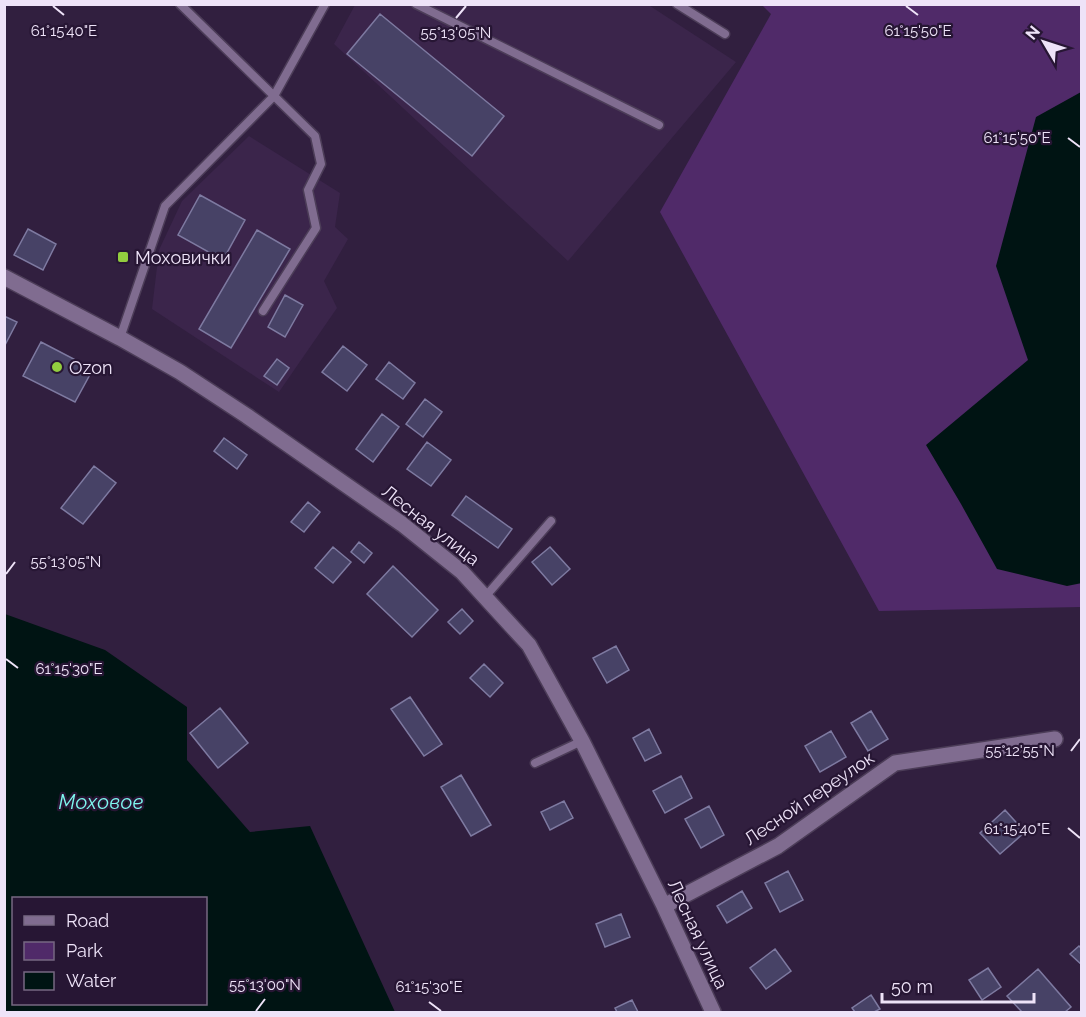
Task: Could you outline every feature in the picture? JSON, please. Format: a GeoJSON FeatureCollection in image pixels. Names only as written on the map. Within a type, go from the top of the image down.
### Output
{"type":"FeatureCollection","features":[{"type":"Feature","properties":{"kind":"street","name":"Лесная улица"},"geometry":{"type":"LineString","coordinates":[[4,277],[180,372],[402,524],[462,572],[528,645],[582,741],[664,906],[713,1012]]}},
{"type":"Feature","properties":{"kind":"street","name":"Лесной переулок"},"geometry":{"type":"LineString","coordinates":[[664,906],[778,846],[895,763],[1055,739]]}},
{"type":"Feature","properties":{"kind":"lane"},"geometry":{"type":"LineString","coordinates":[[180,4],[315,136],[321,164],[308,189],[316,228],[263,311]]}},
{"type":"Feature","properties":{"kind":"lane"},"geometry":{"type":"LineString","coordinates":[[120,338],[165,206],[274,96],[325,4]]}},
{"type":"Feature","properties":{"kind":"lane"},"geometry":{"type":"LineString","coordinates":[[416,4],[659,125]]}},
{"type":"Feature","properties":{"kind":"lane"},"geometry":{"type":"LineString","coordinates":[[677,4],[726,34]]}},
{"type":"Feature","properties":{"kind":"lane"},"geometry":{"type":"LineString","coordinates":[[485,597],[551,521]]}},
{"type":"Feature","properties":{"kind":"lane"},"geometry":{"type":"LineString","coordinates":[[535,763],[582,741]]}},
{"type":"Feature","properties":{"kind":"shaded area"},"geometry":{"type":"Polygon","coordinates":[[[647,4],[736,62],[568,261],[334,44],[355,5],[647,4]]]}},
{"type":"Feature","properties":{"kind":"shaded area"},"geometry":{"type":"Polygon","coordinates":[[[249,136],[340,193],[335,227],[348,239],[324,281],[337,308],[279,392],[152,309],[159,250],[182,201],[249,136]]]}},
{"type":"Feature","properties":{"kind":"green space"},"geometry":{"type":"Polygon","coordinates":[[[762,5],[1081,5],[1081,607],[879,611],[660,212],[771,14],[762,5]]]}},
{"type":"Feature","properties":{"kind":"water"},"geometry":{"type":"Polygon","coordinates":[[[1081,92],[1082,583],[1067,586],[997,569],[926,445],[1028,360],[996,266],[1036,117],[1081,92]]]}},
{"type":"Feature","properties":{"kind":"water","name":"Моховое"},"geometry":{"type":"Polygon","coordinates":[[[5,614],[105,650],[187,707],[187,760],[250,832],[310,826],[395,1012],[5,1012],[5,614]]]}},
{"type":"Feature","properties":{"kind":"building"},"geometry":{"type":"Polygon","coordinates":[[[380,14],[504,116],[472,156],[347,54],[380,14]]]}},
{"type":"Feature","properties":{"kind":"building"},"geometry":{"type":"Polygon","coordinates":[[[200,195],[245,220],[223,260],[178,235],[200,195]]]}},
{"type":"Feature","properties":{"kind":"building"},"geometry":{"type":"Polygon","coordinates":[[[28,229],[56,244],[43,270],[14,255],[28,229]]]}},
{"type":"Feature","properties":{"kind":"building"},"geometry":{"type":"Polygon","coordinates":[[[257,230],[290,249],[231,348],[199,329],[257,230]]]}},
{"type":"Feature","properties":{"kind":"building"},"geometry":{"type":"Polygon","coordinates":[[[285,295],[303,305],[285,337],[268,327],[285,295]]]}},
{"type":"Feature","properties":{"kind":"building"},"geometry":{"type":"Polygon","coordinates":[[[4,316],[17,322],[4,347],[4,316]]]}},
{"type":"Feature","properties":{"kind":"building"},"geometry":{"type":"Polygon","coordinates":[[[41,342],[93,369],[75,402],[23,376],[41,342]]]}},
{"type":"Feature","properties":{"kind":"building"},"geometry":{"type":"Polygon","coordinates":[[[343,346],[367,365],[347,391],[322,372],[343,346]]]}},
{"type":"Feature","properties":{"kind":"building"},"geometry":{"type":"Polygon","coordinates":[[[277,359],[289,368],[277,385],[264,376],[277,359]]]}},
{"type":"Feature","properties":{"kind":"building"},"geometry":{"type":"Polygon","coordinates":[[[389,362],[415,383],[403,399],[376,379],[389,362]]]}},
{"type":"Feature","properties":{"kind":"building"},"geometry":{"type":"Polygon","coordinates":[[[425,399],[442,412],[423,437],[406,424],[425,399]]]}},
{"type":"Feature","properties":{"kind":"building"},"geometry":{"type":"Polygon","coordinates":[[[382,414],[399,427],[373,462],[356,449],[382,414]]]}},
{"type":"Feature","properties":{"kind":"building"},"geometry":{"type":"Polygon","coordinates":[[[224,438],[247,455],[237,469],[214,451],[224,438]]]}},
{"type":"Feature","properties":{"kind":"building"},"geometry":{"type":"Polygon","coordinates":[[[427,442],[451,460],[431,486],[407,469],[427,442]]]}},
{"type":"Feature","properties":{"kind":"building"},"geometry":{"type":"Polygon","coordinates":[[[94,466],[116,483],[83,524],[61,508],[94,466]]]}},
{"type":"Feature","properties":{"kind":"building"},"geometry":{"type":"Polygon","coordinates":[[[466,496],[512,529],[498,548],[452,515],[466,496]]]}},
{"type":"Feature","properties":{"kind":"building"},"geometry":{"type":"Polygon","coordinates":[[[308,502],[320,512],[304,532],[291,522],[308,502]]]}},
{"type":"Feature","properties":{"kind":"building"},"geometry":{"type":"Polygon","coordinates":[[[359,542],[372,553],[364,563],[351,552],[359,542]]]}},
{"type":"Feature","properties":{"kind":"building"},"geometry":{"type":"Polygon","coordinates":[[[333,547],[351,562],[333,583],[315,568],[333,547]]]}},
{"type":"Feature","properties":{"kind":"building"},"geometry":{"type":"Polygon","coordinates":[[[550,547],[570,569],[552,585],[532,562],[550,547]]]}},
{"type":"Feature","properties":{"kind":"building"},"geometry":{"type":"Polygon","coordinates":[[[393,566],[438,610],[412,637],[367,594],[393,566]]]}},
{"type":"Feature","properties":{"kind":"building"},"geometry":{"type":"Polygon","coordinates":[[[462,609],[473,621],[460,634],[448,622],[462,609]]]}},
{"type":"Feature","properties":{"kind":"building"},"geometry":{"type":"Polygon","coordinates":[[[616,646],[629,670],[607,683],[593,658],[616,646]]]}},
{"type":"Feature","properties":{"kind":"building"},"geometry":{"type":"Polygon","coordinates":[[[484,664],[503,683],[490,697],[470,678],[484,664]]]}},
{"type":"Feature","properties":{"kind":"building"},"geometry":{"type":"Polygon","coordinates":[[[410,697],[442,744],[424,756],[391,709],[410,697]]]}},
{"type":"Feature","properties":{"kind":"building"},"geometry":{"type":"Polygon","coordinates":[[[220,708],[248,743],[218,768],[190,733],[220,708]]]}},
{"type":"Feature","properties":{"kind":"building"},"geometry":{"type":"Polygon","coordinates":[[[871,711],[888,739],[868,751],[851,723],[871,711]]]}},
{"type":"Feature","properties":{"kind":"building"},"geometry":{"type":"Polygon","coordinates":[[[649,729],[661,753],[645,761],[633,738],[649,729]]]}},
{"type":"Feature","properties":{"kind":"building"},"geometry":{"type":"Polygon","coordinates":[[[831,731],[846,757],[820,772],[805,746],[831,731]]]}},
{"type":"Feature","properties":{"kind":"building"},"geometry":{"type":"Polygon","coordinates":[[[461,775],[491,825],[471,836],[441,787],[461,775]]]}},
{"type":"Feature","properties":{"kind":"building"},"geometry":{"type":"Polygon","coordinates":[[[681,776],[692,798],[665,813],[653,791],[681,776]]]}},
{"type":"Feature","properties":{"kind":"building"},"geometry":{"type":"Polygon","coordinates":[[[564,801],[573,818],[550,830],[541,812],[564,801]]]}},
{"type":"Feature","properties":{"kind":"building"},"geometry":{"type":"Polygon","coordinates":[[[709,806],[724,835],[701,848],[685,819],[709,806]]]}},
{"type":"Feature","properties":{"kind":"building"},"geometry":{"type":"Polygon","coordinates":[[[1005,810],[1025,832],[1000,854],[980,833],[1005,810]]]}},
{"type":"Feature","properties":{"kind":"building"},"geometry":{"type":"Polygon","coordinates":[[[788,871],[803,900],[780,912],[765,883],[788,871]]]}},
{"type":"Feature","properties":{"kind":"building"},"geometry":{"type":"Polygon","coordinates":[[[742,891],[752,908],[727,923],[717,906],[742,891]]]}},
{"type":"Feature","properties":{"kind":"building"},"geometry":{"type":"Polygon","coordinates":[[[621,914],[630,937],[605,947],[596,924],[621,914]]]}},
{"type":"Feature","properties":{"kind":"building"},"geometry":{"type":"Polygon","coordinates":[[[1079,946],[1082,949],[1082,965],[1070,954],[1079,946]]]}},
{"type":"Feature","properties":{"kind":"building"},"geometry":{"type":"Polygon","coordinates":[[[775,949],[791,971],[766,989],[750,968],[775,949]]]}},
{"type":"Feature","properties":{"kind":"building"},"geometry":{"type":"Polygon","coordinates":[[[988,968],[1001,987],[982,1000],[969,980],[988,968]]]}},
{"type":"Feature","properties":{"kind":"building"},"geometry":{"type":"Polygon","coordinates":[[[1038,969],[1071,1007],[1065,1012],[1022,1012],[1007,996],[1038,969]]]}},
{"type":"Feature","properties":{"kind":"building"},"geometry":{"type":"Polygon","coordinates":[[[871,995],[880,1009],[874,1012],[855,1012],[852,1008],[871,995]]]}},
{"type":"Feature","properties":{"kind":"building"},"geometry":{"type":"Polygon","coordinates":[[[632,1000],[638,1012],[617,1012],[615,1008],[632,1000]]]}},
{"type":"Feature","properties":{"kind":"place","name":"Моховички"},"geometry":{"type":"Point","coordinates":[123,257]}},
{"type":"Feature","properties":{"kind":"place","name":"Ozon"},"geometry":{"type":"Point","coordinates":[57,367]}}]}
